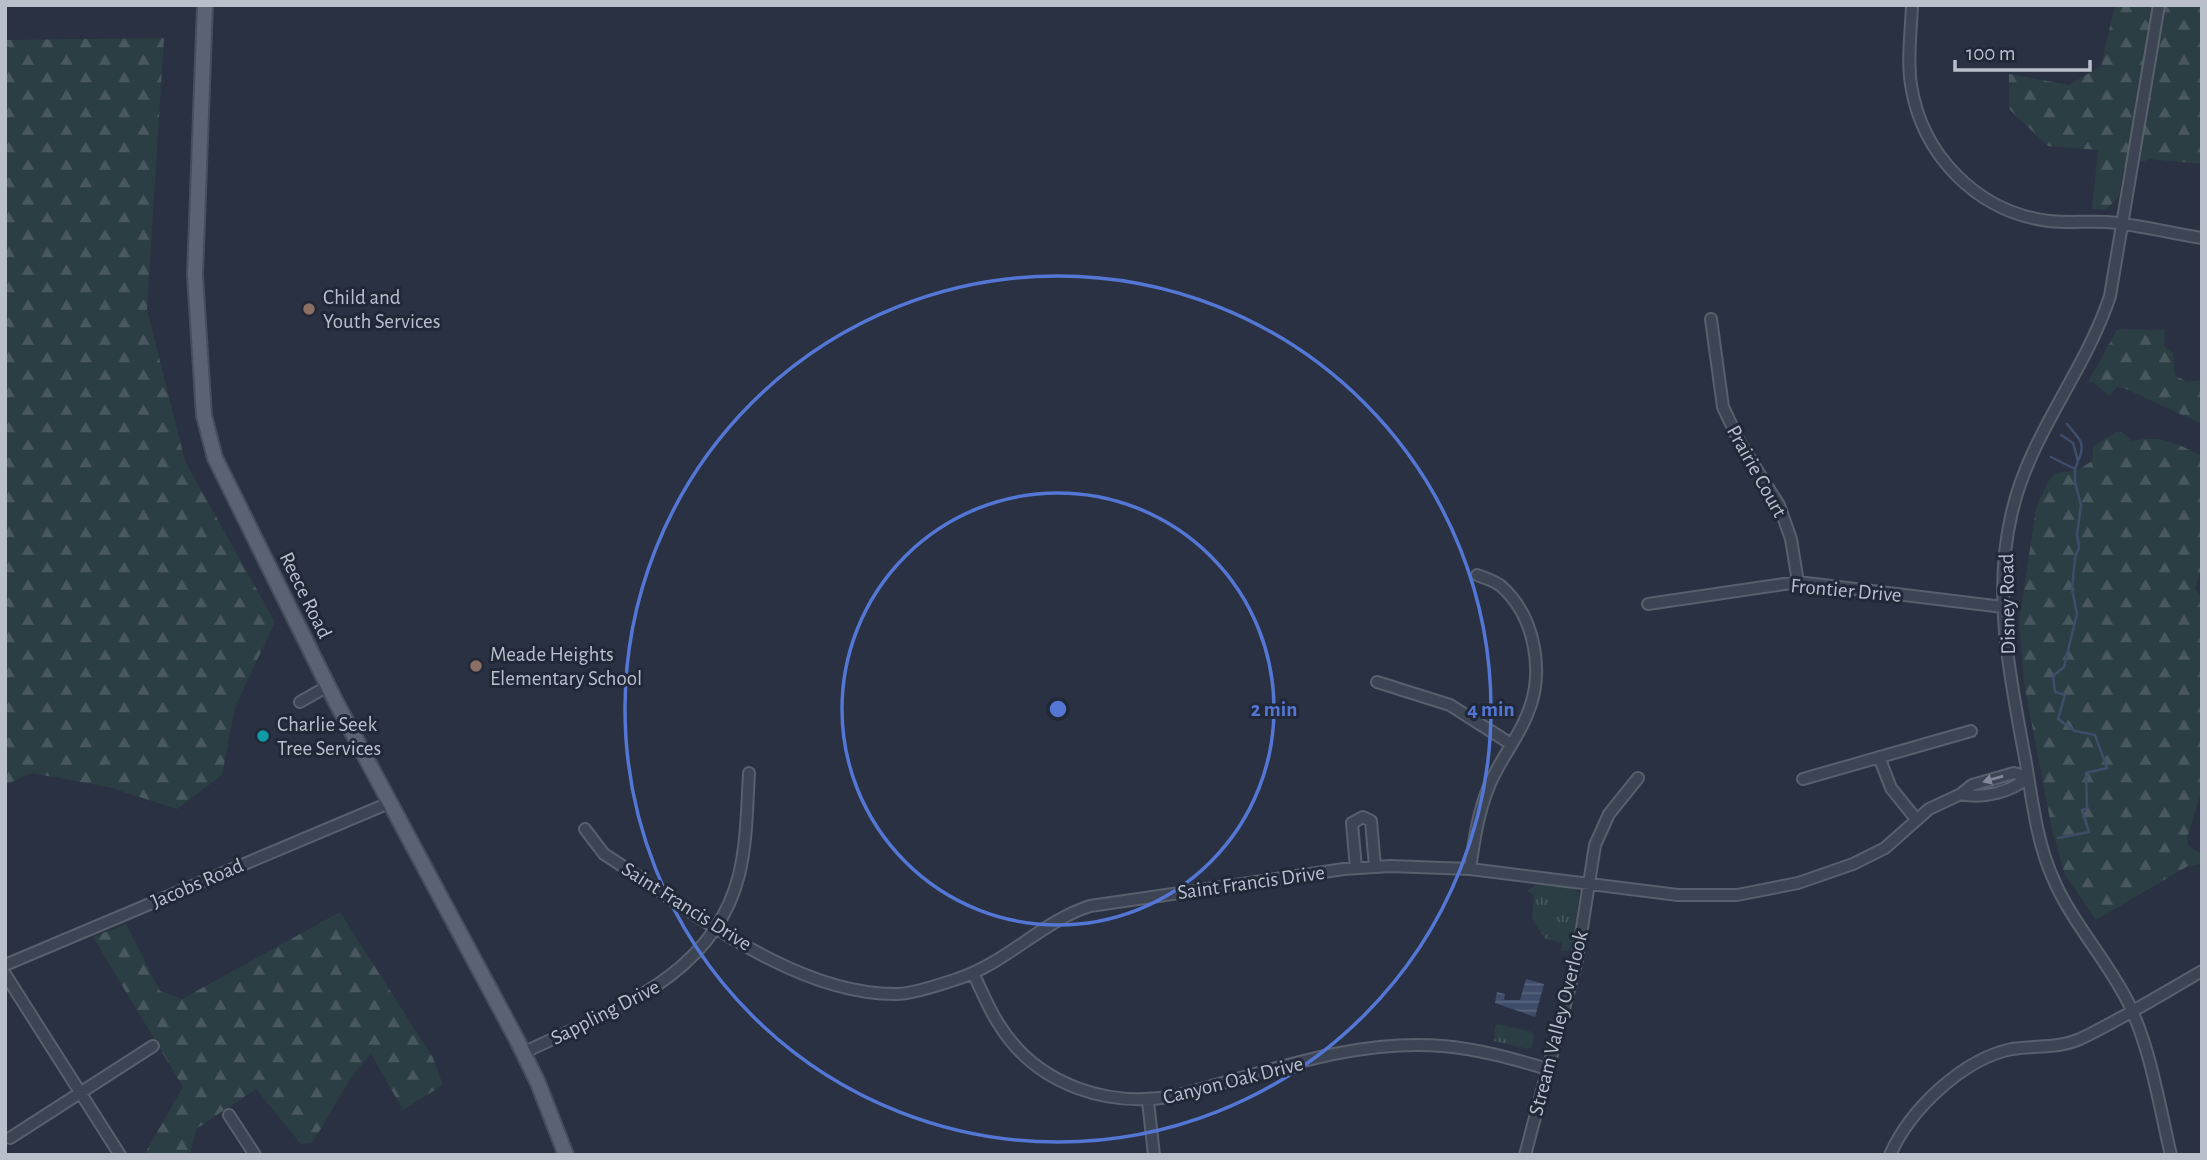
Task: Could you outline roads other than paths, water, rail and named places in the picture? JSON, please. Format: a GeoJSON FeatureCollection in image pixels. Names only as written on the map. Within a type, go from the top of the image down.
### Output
{"type":"FeatureCollection","features":[{"type":"Feature","properties":{"kind":"main road","name":"Reece Road"},"geometry":{"type":"LineString","coordinates":[[205,5],[195,275],[204,416],[226,484],[389,803],[523,1053],[566,1155]]}},
{"type":"Feature","properties":{"kind":"street"},"geometry":{"type":"LineString","coordinates":[[1912,5],[1910,82],[1916,106],[1936,150],[1950,170],[1978,194],[2020,215],[2048,221],[2124,225],[2202,238]]}},
{"type":"Feature","properties":{"kind":"street","name":"Disney Road"},"geometry":{"type":"LineString","coordinates":[[2159,5],[2114,281],[2101,323],[2042,432],[2020,482],[2006,545],[2003,607],[2007,658],[2037,828],[2052,875],[2066,905],[2132,1010],[2171,1155]]}},
{"type":"Feature","properties":{"kind":"street","name":"Prairie Court"},"geometry":{"type":"LineString","coordinates":[[1711,318],[1723,407],[1740,443],[1779,505],[1791,538],[1798,582]]}},
{"type":"Feature","properties":{"kind":"street"},"geometry":{"type":"LineString","coordinates":[[1470,869],[1480,813],[1490,785],[1522,727],[1533,696],[1535,670],[1527,624],[1510,596],[1499,584],[1478,575]]}},
{"type":"Feature","properties":{"kind":"street","name":"Frontier Drive"},"geometry":{"type":"LineString","coordinates":[[1648,604],[1798,582],[2003,607]]}},
{"type":"Feature","properties":{"kind":"street"},"geometry":{"type":"LineString","coordinates":[[1377,682],[1450,705],[1511,744]]}},
{"type":"Feature","properties":{"kind":"street"},"geometry":{"type":"LineString","coordinates":[[300,702],[328,686]]}},
{"type":"Feature","properties":{"kind":"street"},"geometry":{"type":"LineString","coordinates":[[1803,779],[1971,731]]}},
{"type":"Feature","properties":{"kind":"street"},"geometry":{"type":"LineString","coordinates":[[1879,757],[1891,788],[1916,819]]}},
{"type":"Feature","properties":{"kind":"street","name":"Sappling Drive"},"geometry":{"type":"LineString","coordinates":[[523,1053],[657,988],[700,950],[717,926],[732,896],[744,853],[749,773]]}},
{"type":"Feature","properties":{"kind":"street","name":"Saint Francis Drive"},"geometry":{"type":"LineString","coordinates":[[585,829],[604,854],[783,966],[841,988],[901,994],[973,973],[1063,916],[1090,906],[1356,868],[1470,869],[1696,896],[1761,891],[1826,874],[1872,856],[1916,819],[1945,800],[1961,794],[1975,798],[2018,786],[2028,777]]}},
{"type":"Feature","properties":{"kind":"street","name":"Stream Valley Overlook"},"geometry":{"type":"LineString","coordinates":[[1525,1155],[1581,942],[1589,884],[1601,829],[1619,799],[1638,778]]}},
{"type":"Feature","properties":{"kind":"street","name":"Jacobs Road"},"geometry":{"type":"LineString","coordinates":[[5,965],[389,803]]}},
{"type":"Feature","properties":{"kind":"street"},"geometry":{"type":"LineString","coordinates":[[1356,868],[1352,823],[1363,817],[1371,821],[1375,867]]}},
{"type":"Feature","properties":{"kind":"street"},"geometry":{"type":"LineString","coordinates":[[1890,1155],[1918,1113],[1978,1061],[2016,1048],[2068,1043],[2202,971]]}},
{"type":"Feature","properties":{"kind":"street","name":"Canyon Oak Drive"},"geometry":{"type":"LineString","coordinates":[[973,973],[1000,1026],[1014,1045],[1047,1074],[1088,1093],[1148,1101],[1345,1052],[1386,1046],[1461,1048],[1548,1069]]}},
{"type":"Feature","properties":{"kind":"street"},"geometry":{"type":"LineString","coordinates":[[5,974],[82,1091],[120,1155]]}},
{"type":"Feature","properties":{"kind":"street"},"geometry":{"type":"LineString","coordinates":[[10,1138],[153,1046]]}},
{"type":"Feature","properties":{"kind":"street"},"geometry":{"type":"LineString","coordinates":[[1148,1101],[1154,1155]]}},
{"type":"Feature","properties":{"kind":"street"},"geometry":{"type":"LineString","coordinates":[[229,1115],[255,1155]]}},
{"type":"Feature","properties":{"kind":"water"},"geometry":{"type":"Polygon","coordinates":[[[1526,979],[1544,984],[1535,1017],[1495,1003],[1497,992],[1505,994],[1504,1000],[1520,1000],[1526,979]]]}},
{"type":"Feature","properties":{"kind":"waterway"},"geometry":{"type":"LineString","coordinates":[[2067,424],[2081,445],[2078,461]]}},
{"type":"Feature","properties":{"kind":"waterway"},"geometry":{"type":"LineString","coordinates":[[2061,435],[2073,443],[2078,461],[2075,469]]}},
{"type":"Feature","properties":{"kind":"waterway"},"geometry":{"type":"LineString","coordinates":[[2051,457],[2075,469],[2075,482],[2081,505],[2077,534],[2079,547],[2075,558],[2072,589],[2077,614],[2064,667],[2053,676],[2055,692],[2065,695],[2058,719],[2075,731],[2095,735],[2107,768],[2086,773],[2087,808],[2082,810],[2089,832],[2058,838]]}},
{"type":"Feature","properties":{"kind":"place","name":"Child and Youth Services"},"geometry":{"type":"Point","coordinates":[309,309]}},
{"type":"Feature","properties":{"kind":"place","name":"Meade Heights Elementary School"},"geometry":{"type":"Point","coordinates":[476,666]}},
{"type":"Feature","properties":{"kind":"place","name":"Charlie Seek Tree Services"},"geometry":{"type":"Point","coordinates":[263,736]}}]}
